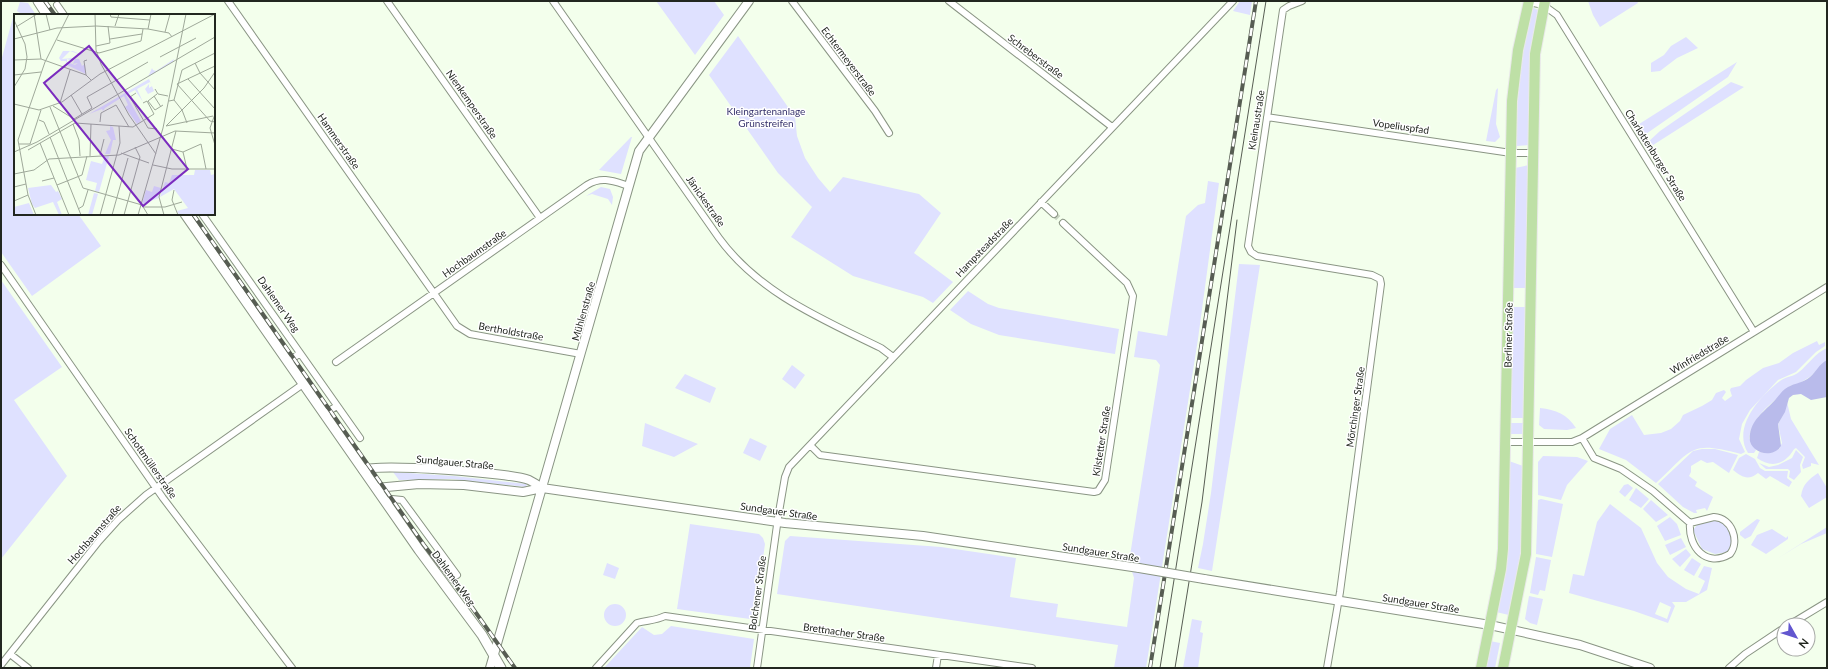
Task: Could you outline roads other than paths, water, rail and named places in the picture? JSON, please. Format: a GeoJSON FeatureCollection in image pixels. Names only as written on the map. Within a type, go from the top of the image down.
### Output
{"type":"FeatureCollection","features":[{"type":"Feature","properties":{"kind":"main road"},"geometry":{"type":"LineString","coordinates":[[38,1],[46,14]]}},
{"type":"Feature","properties":{"kind":"main road","name":"Berliner Straße"},"geometry":{"type":"LineString","coordinates":[[1480,668],[1503,559],[1511,153],[1515,71],[1523,24],[1529,1]]}},
{"type":"Feature","properties":{"kind":"main road"},"geometry":{"type":"LineString","coordinates":[[1503,668],[1526,554],[1535,54],[1544,3]]}},
{"type":"Feature","properties":{"kind":"main road","name":"Dahlemer Weg"},"geometry":{"type":"LineString","coordinates":[[186,215],[376,488],[475,626],[501,668]]}},
{"type":"Feature","properties":{"kind":"street","name":"Hammerstraße"},"geometry":{"type":"LineString","coordinates":[[228,1],[434,293]]}},
{"type":"Feature","properties":{"kind":"street","name":"Nienkemperstraße"},"geometry":{"type":"LineString","coordinates":[[387,1],[540,218]]}},
{"type":"Feature","properties":{"kind":"street","name":"Jänickestraße"},"geometry":{"type":"LineString","coordinates":[[553,1],[719,238],[740,264],[770,288],[800,308],[881,348],[893,357]]}},
{"type":"Feature","properties":{"kind":"street","name":"Mühlenstraße"},"geometry":{"type":"LineString","coordinates":[[490,668],[640,151],[749,1]]}},
{"type":"Feature","properties":{"kind":"street","name":"Echtermeyerstraße"},"geometry":{"type":"LineString","coordinates":[[792,1],[875,111],[889,133]]}},
{"type":"Feature","properties":{"kind":"street","name":"Schreberstraße"},"geometry":{"type":"LineString","coordinates":[[949,1],[1112,127]]}},
{"type":"Feature","properties":{"kind":"street","name":"Hampsteadstraße"},"geometry":{"type":"LineString","coordinates":[[777,522],[785,477],[789,468],[1233,1]]}},
{"type":"Feature","properties":{"kind":"street","name":"Kleinaustraße"},"geometry":{"type":"LineString","coordinates":[[1251,252],[1248,246],[1248,238],[1283,10],[1302,1]]}},
{"type":"Feature","properties":{"kind":"street","name":"Charlottenburger Straße"},"geometry":{"type":"LineString","coordinates":[[1529,1],[1544,3],[1557,15],[1754,332]]}},
{"type":"Feature","properties":{"kind":"street"},"geometry":{"type":"LineString","coordinates":[[58,5],[63,14]]}},
{"type":"Feature","properties":{"kind":"street","name":"Vopeliuspfad"},"geometry":{"type":"LineString","coordinates":[[1267,117],[1511,153],[1533,153]]}},
{"type":"Feature","properties":{"kind":"street","name":"Hochbaumstraße"},"geometry":{"type":"LineString","coordinates":[[336,362],[595,180],[608,180],[629,186]]}},
{"type":"Feature","properties":{"kind":"street"},"geometry":{"type":"LineString","coordinates":[[1041,202],[1054,214]]}},
{"type":"Feature","properties":{"kind":"street","name":"Dahlemer Weg"},"geometry":{"type":"LineString","coordinates":[[203,215],[360,438]]}},
{"type":"Feature","properties":{"kind":"street","name":"Kilstetter Straße"},"geometry":{"type":"LineString","coordinates":[[810,445],[820,455],[1094,492],[1098,491],[1105,480],[1133,296],[1127,283],[1063,223]]}},
{"type":"Feature","properties":{"kind":"street"},"geometry":{"type":"LineString","coordinates":[[199,233],[210,226]]}},
{"type":"Feature","properties":{"kind":"street","name":"Mörchinger Straße"},"geometry":{"type":"LineString","coordinates":[[1251,252],[1257,256],[1372,275],[1381,281],[1339,600],[1327,668]]}},
{"type":"Feature","properties":{"kind":"street","name":"Schottmüllerstraße"},"geometry":{"type":"LineString","coordinates":[[1,265],[156,488],[292,668]]}},
{"type":"Feature","properties":{"kind":"street"},"geometry":{"type":"LineString","coordinates":[[228,276],[240,268]]}},
{"type":"Feature","properties":{"kind":"street","name":"Winfriedstraße"},"geometry":{"type":"LineString","coordinates":[[1505,442],[1572,442],[1582,438],[1827,287]]}},
{"type":"Feature","properties":{"kind":"street","name":"Bertholdstraße"},"geometry":{"type":"LineString","coordinates":[[434,293],[457,326],[467,333],[581,354]]}},
{"type":"Feature","properties":{"kind":"street"},"geometry":{"type":"LineString","coordinates":[[288,362],[300,353]]}},
{"type":"Feature","properties":{"kind":"street","name":"Hochbaumstraße"},"geometry":{"type":"LineString","coordinates":[[1,665],[99,541],[127,511],[156,488],[303,384]]}},
{"type":"Feature","properties":{"kind":"street"},"geometry":{"type":"LineString","coordinates":[[324,414],[337,406]]}},
{"type":"Feature","properties":{"kind":"street"},"geometry":{"type":"LineString","coordinates":[[1582,438],[1594,458],[1621,469],[1653,491],[1690,523],[1691,540],[1696,548],[1704,555],[1717,558],[1725,556],[1733,549],[1735,545],[1734,535],[1732,528],[1725,521],[1714,517],[1690,523]]}},
{"type":"Feature","properties":{"kind":"street","name":"Sundgauer Straße"},"geometry":{"type":"LineString","coordinates":[[364,470],[370,467],[380,467],[472,473],[528,480],[542,488]]}},
{"type":"Feature","properties":{"kind":"street","name":"Sundgauer Straße"},"geometry":{"type":"LineString","coordinates":[[376,488],[419,484],[464,485],[523,492],[542,488],[777,522],[923,536],[1139,568],[1490,625],[1580,645],[1650,668]]}},
{"type":"Feature","properties":{"kind":"street","name":"Dahlemer Weg"},"geometry":{"type":"LineString","coordinates":[[386,502],[392,499],[402,500],[457,575]]}},
{"type":"Feature","properties":{"kind":"street","name":"Bolchener Straße"},"geometry":{"type":"LineString","coordinates":[[756,668],[777,522]]}},
{"type":"Feature","properties":{"kind":"street"},"geometry":{"type":"LineString","coordinates":[[1802,617],[1827,602]]}},
{"type":"Feature","properties":{"kind":"street","name":"Brettnacher Straße"},"geometry":{"type":"LineString","coordinates":[[596,668],[637,623],[645,620],[656,621],[665,616],[1032,668]]}},
{"type":"Feature","properties":{"kind":"street"},"geometry":{"type":"LineString","coordinates":[[1729,668],[1745,654],[1776,633]]}},
{"type":"Feature","properties":{"kind":"street"},"geometry":{"type":"LineString","coordinates":[[10,654],[28,668]]}},
{"type":"Feature","properties":{"kind":"street"},"geometry":{"type":"LineString","coordinates":[[936,668],[938,655]]}},
{"type":"Feature","properties":{"kind":"tunnel"},"geometry":{"type":"LineString","coordinates":[[1054,214],[1063,223]]}},
{"type":"Feature","properties":{"kind":"tram line"},"geometry":{"type":"LineString","coordinates":[[1160,668],[1266,1]]}},
{"type":"Feature","properties":{"kind":"tram line"},"geometry":{"type":"LineString","coordinates":[[1175,668],[1202,502],[1237,220]]}},
{"type":"Feature","properties":{"kind":"railway"},"geometry":{"type":"LineString","coordinates":[[45,1],[54,14]]}},
{"type":"Feature","properties":{"kind":"railway"},"geometry":{"type":"LineString","coordinates":[[1150,668],[1256,1]]}},
{"type":"Feature","properties":{"kind":"railway"},"geometry":{"type":"LineString","coordinates":[[194,215],[424,545],[469,603],[515,668]]}},
{"type":"Feature","properties":{"kind":"park label","name":"Kleingartenanlage Grünstreifen"},"geometry":{"type":"Point","coordinates":[766,116]}}]}
